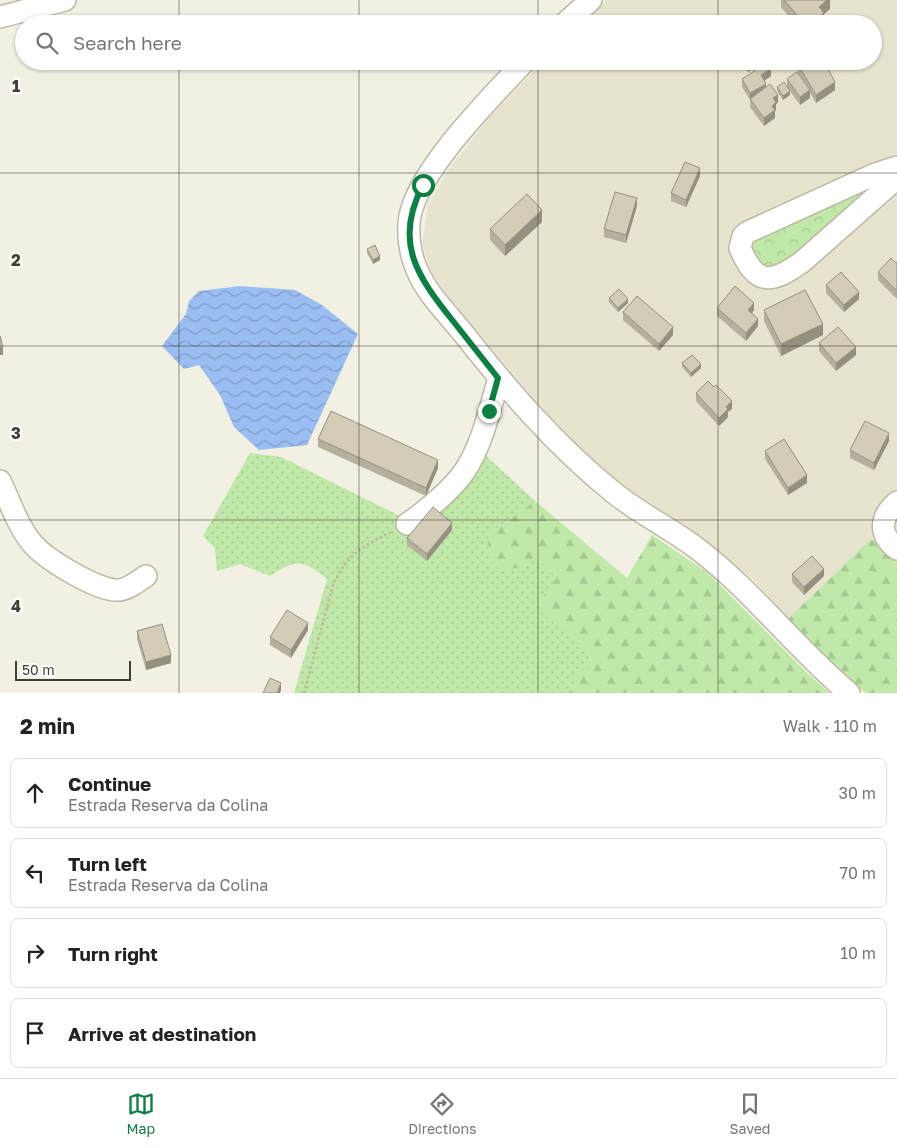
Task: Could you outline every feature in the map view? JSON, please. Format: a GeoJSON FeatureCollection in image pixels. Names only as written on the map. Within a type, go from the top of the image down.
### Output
{"type":"FeatureCollection","features":[{"type":"Feature","properties":{"kind":"street"},"geometry":{"type":"LineString","coordinates":[[0,17],[65,0]]}},
{"type":"Feature","properties":{"kind":"street"},"geometry":{"type":"LineString","coordinates":[[574,15],[591,0]]}},
{"type":"Feature","properties":{"kind":"street"},"geometry":{"type":"LineString","coordinates":[[517,70],[462,129],[435,166],[414,201],[409,223],[410,250],[418,272],[430,292],[498,378],[573,458],[615,494],[699,550],[848,693]]}},
{"type":"Feature","properties":{"kind":"street"},"geometry":{"type":"LineString","coordinates":[[897,167],[873,175],[748,232],[743,236],[740,248],[751,270],[757,275],[772,278],[789,271],[802,262],[897,178]]}},
{"type":"Feature","properties":{"kind":"street"},"geometry":{"type":"LineString","coordinates":[[407,524],[431,506],[466,470],[482,435],[498,378]]}},
{"type":"Feature","properties":{"kind":"street"},"geometry":{"type":"LineString","coordinates":[[0,481],[22,529],[32,544],[48,558],[97,586],[110,590],[120,590],[129,587],[146,576]]}},
{"type":"Feature","properties":{"kind":"street"},"geometry":{"type":"LineString","coordinates":[[897,502],[885,514],[883,522],[886,536],[897,549]]}},
{"type":"Feature","properties":{"kind":"path"},"geometry":{"type":"LineString","coordinates":[[304,693],[333,585],[340,570],[350,556],[368,544],[407,524]]}},
{"type":"Feature","properties":{"kind":"shaded area"},"geometry":{"type":"Polygon","coordinates":[[[607,0],[897,0],[897,560],[871,539],[788,619],[754,580],[713,547],[603,471],[566,436],[446,295],[431,271],[422,243],[428,205],[446,173],[490,117],[535,70],[882,70],[882,15],[591,15],[607,0]]]}},
{"type":"Feature","properties":{"kind":"green space"},"geometry":{"type":"Polygon","coordinates":[[[887,177],[786,267],[758,267],[749,240],[887,177]]]}},
{"type":"Feature","properties":{"kind":"green space"},"geometry":{"type":"Polygon","coordinates":[[[250,453],[281,457],[416,524],[483,453],[535,501],[488,535],[516,568],[532,557],[559,577],[540,602],[543,613],[587,647],[592,664],[575,679],[569,693],[294,693],[327,579],[311,568],[299,564],[286,566],[270,576],[240,564],[217,571],[215,548],[203,536],[250,453]]]}},
{"type":"Feature","properties":{"kind":"green space"},"geometry":{"type":"Polygon","coordinates":[[[535,501],[627,578],[652,535],[708,573],[808,674],[830,693],[569,693],[575,679],[592,663],[587,647],[543,614],[540,602],[558,576],[533,558],[516,568],[500,570],[489,560],[488,535],[535,501]]]}},
{"type":"Feature","properties":{"kind":"green space"},"geometry":{"type":"Polygon","coordinates":[[[871,539],[897,560],[897,693],[866,693],[849,680],[788,619],[871,539]]]}},
{"type":"Feature","properties":{"kind":"water"},"geometry":{"type":"Polygon","coordinates":[[[240,286],[295,290],[322,305],[358,334],[307,445],[259,450],[234,427],[220,395],[199,365],[184,369],[162,346],[186,314],[189,301],[199,291],[240,286]]]}},
{"type":"Feature","properties":{"kind":"building"},"geometry":{"type":"Polygon","coordinates":[[[784,0],[827,0],[819,7],[824,13],[822,15],[797,15],[784,0]]]}},
{"type":"Feature","properties":{"kind":"building"},"geometry":{"type":"Polygon","coordinates":[[[756,70],[769,70],[761,75],[766,84],[750,93],[742,79],[756,70]]]}},
{"type":"Feature","properties":{"kind":"building"},"geometry":{"type":"Polygon","coordinates":[[[801,70],[829,70],[835,82],[816,95],[801,70]]]}},
{"type":"Feature","properties":{"kind":"building"},"geometry":{"type":"Polygon","coordinates":[[[797,72],[810,90],[800,97],[787,79],[797,72]]]}},
{"type":"Feature","properties":{"kind":"building"},"geometry":{"type":"Polygon","coordinates":[[[784,82],[790,91],[783,96],[777,87],[784,82]]]}},
{"type":"Feature","properties":{"kind":"building"},"geometry":{"type":"Polygon","coordinates":[[[770,84],[778,95],[773,98],[776,102],[772,106],[775,110],[764,118],[750,99],[770,84]]]}},
{"type":"Feature","properties":{"kind":"building"},"geometry":{"type":"Polygon","coordinates":[[[685,162],[700,168],[686,200],[671,193],[685,162]]]}},
{"type":"Feature","properties":{"kind":"building"},"geometry":{"type":"Polygon","coordinates":[[[615,192],[637,198],[626,235],[604,229],[615,192]]]}},
{"type":"Feature","properties":{"kind":"building"},"geometry":{"type":"Polygon","coordinates":[[[527,194],[542,210],[505,245],[490,229],[527,194]]]}},
{"type":"Feature","properties":{"kind":"building"},"geometry":{"type":"Polygon","coordinates":[[[375,245],[380,256],[373,260],[367,249],[375,245]]]}},
{"type":"Feature","properties":{"kind":"building"},"geometry":{"type":"Polygon","coordinates":[[[891,258],[897,262],[897,291],[878,272],[891,258]]]}},
{"type":"Feature","properties":{"kind":"building"},"geometry":{"type":"Polygon","coordinates":[[[841,272],[859,292],[844,305],[826,285],[841,272]]]}},
{"type":"Feature","properties":{"kind":"building"},"geometry":{"type":"Polygon","coordinates":[[[735,286],[754,303],[748,310],[758,319],[746,333],[717,308],[735,286]]]}},
{"type":"Feature","properties":{"kind":"building"},"geometry":{"type":"Polygon","coordinates":[[[619,289],[628,299],[618,308],[609,298],[619,289]]]}},
{"type":"Feature","properties":{"kind":"building"},"geometry":{"type":"Polygon","coordinates":[[[805,290],[823,324],[781,344],[764,310],[805,290]]]}},
{"type":"Feature","properties":{"kind":"building"},"geometry":{"type":"Polygon","coordinates":[[[637,296],[673,327],[659,344],[623,312],[637,296]]]}},
{"type":"Feature","properties":{"kind":"building"},"geometry":{"type":"Polygon","coordinates":[[[838,327],[856,347],[836,363],[819,343],[838,327]]]}},
{"type":"Feature","properties":{"kind":"building"},"geometry":{"type":"Polygon","coordinates":[[[0,336],[3,347],[0,348],[0,336]]]}},
{"type":"Feature","properties":{"kind":"building"},"geometry":{"type":"Polygon","coordinates":[[[692,355],[701,364],[691,373],[682,363],[692,355]]]}},
{"type":"Feature","properties":{"kind":"building"},"geometry":{"type":"Polygon","coordinates":[[[708,381],[714,387],[716,385],[732,401],[726,407],[728,409],[719,418],[696,393],[708,381]]]}},
{"type":"Feature","properties":{"kind":"building"},"geometry":{"type":"Polygon","coordinates":[[[331,411],[438,460],[426,488],[318,439],[331,411]]]}},
{"type":"Feature","properties":{"kind":"building"},"geometry":{"type":"Polygon","coordinates":[[[865,421],[889,433],[874,463],[850,450],[865,421]]]}},
{"type":"Feature","properties":{"kind":"building"},"geometry":{"type":"Polygon","coordinates":[[[784,439],[807,475],[788,488],[765,451],[784,439]]]}},
{"type":"Feature","properties":{"kind":"building"},"geometry":{"type":"Polygon","coordinates":[[[433,507],[452,523],[427,554],[407,538],[433,507]]]}},
{"type":"Feature","properties":{"kind":"building"},"geometry":{"type":"Polygon","coordinates":[[[812,556],[824,569],[804,587],[792,574],[812,556]]]}},
{"type":"Feature","properties":{"kind":"building"},"geometry":{"type":"Polygon","coordinates":[[[287,610],[308,623],[291,650],[270,637],[287,610]]]}},
{"type":"Feature","properties":{"kind":"building"},"geometry":{"type":"Polygon","coordinates":[[[162,624],[171,655],[146,662],[137,631],[162,624]]]}},
{"type":"Feature","properties":{"kind":"building"},"geometry":{"type":"Polygon","coordinates":[[[270,678],[281,683],[277,693],[263,693],[270,678]]]}},
{"type":"Feature","properties":{"kind":"route"},"geometry":{"type":"LineString","coordinates":[[423,185],[414,201],[409,223],[410,250],[418,272],[430,292],[498,378],[489,411]]}}]}
